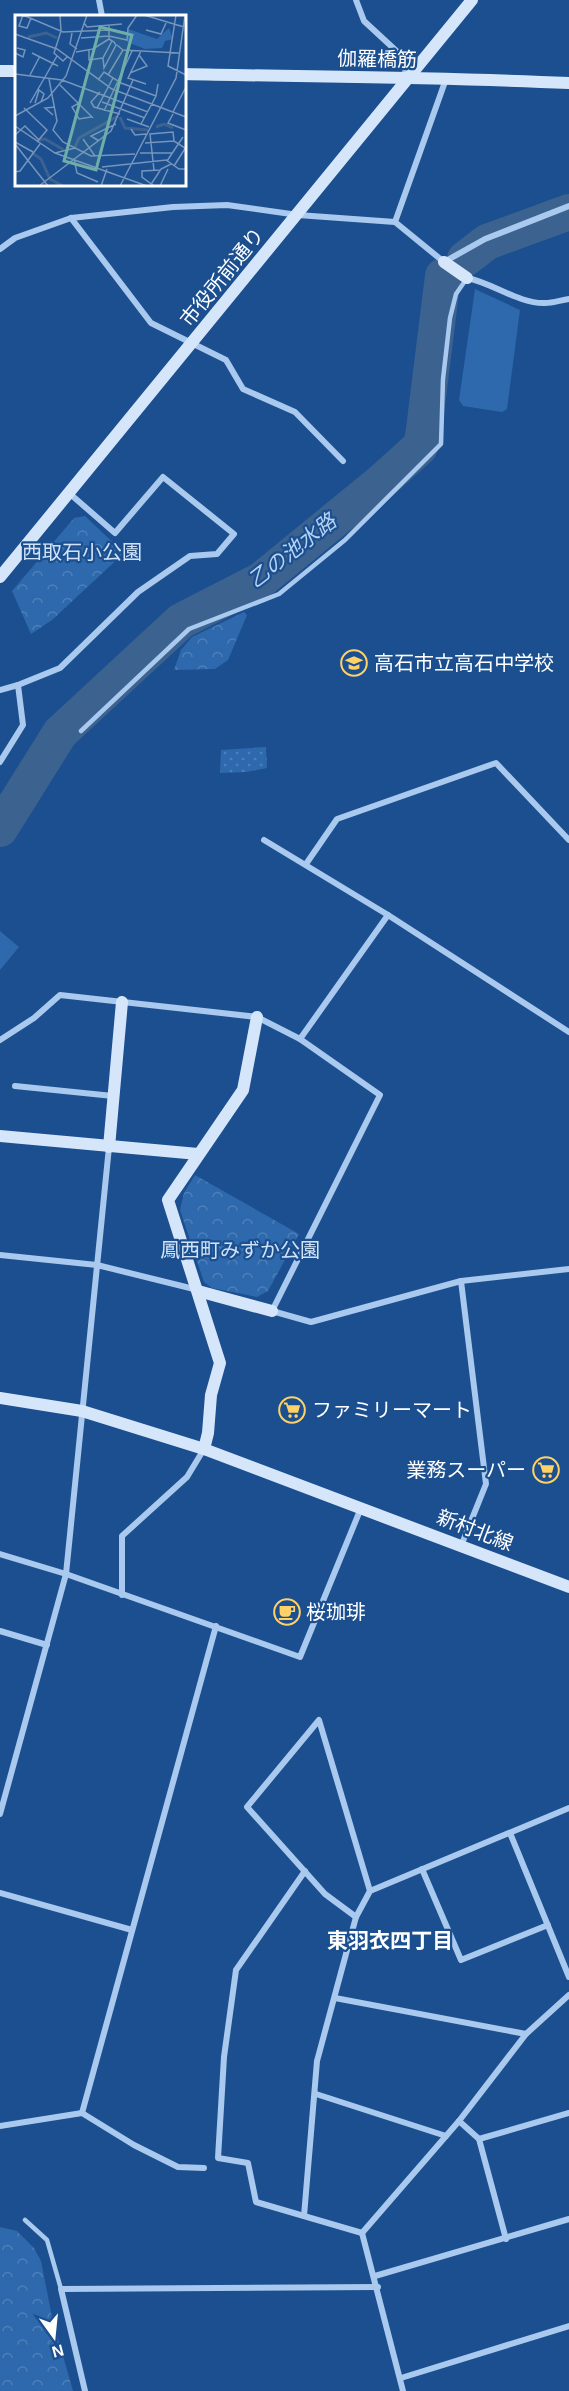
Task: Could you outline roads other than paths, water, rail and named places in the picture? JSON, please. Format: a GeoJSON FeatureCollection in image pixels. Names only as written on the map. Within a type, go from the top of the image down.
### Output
{"type":"FeatureCollection","features":[{"type":"Feature","properties":{"kind":"street"},"geometry":{"type":"LineString","coordinates":[[99,0],[102,15]]}},
{"type":"Feature","properties":{"kind":"street"},"geometry":{"type":"LineString","coordinates":[[356,0],[364,21],[404,58],[406,80]]}},
{"type":"Feature","properties":{"kind":"street","name":"市役所前通り"},"geometry":{"type":"LineString","coordinates":[[0,578],[472,0]]}},
{"type":"Feature","properties":{"kind":"street"},"geometry":{"type":"LineString","coordinates":[[0,70],[15,71]]}},
{"type":"Feature","properties":{"kind":"street","name":"伽羅橋筋"},"geometry":{"type":"LineString","coordinates":[[186,74],[406,80],[446,78],[569,83]]}},
{"type":"Feature","properties":{"kind":"street"},"geometry":{"type":"LineString","coordinates":[[395,222],[446,78]]}},
{"type":"Feature","properties":{"kind":"street"},"geometry":{"type":"LineString","coordinates":[[0,249],[15,238],[71,218],[173,207],[228,205],[298,215],[395,222],[467,278],[482,281],[543,304],[569,299]]}},
{"type":"Feature","properties":{"kind":"street"},"geometry":{"type":"LineString","coordinates":[[444,262],[485,239],[569,206]]}},
{"type":"Feature","properties":{"kind":"street"},"geometry":{"type":"LineString","coordinates":[[71,218],[151,323],[226,360],[243,389],[295,412],[343,461]]}},
{"type":"Feature","properties":{"kind":"street"},"geometry":{"type":"LineString","coordinates":[[0,690],[60,668],[138,592],[190,556],[217,554],[234,534],[163,477],[115,532],[69,493]]}},
{"type":"Feature","properties":{"kind":"street"},"geometry":{"type":"LineString","coordinates":[[0,762],[23,725],[18,685]]}},
{"type":"Feature","properties":{"kind":"street"},"geometry":{"type":"LineString","coordinates":[[306,864],[337,819],[496,763],[569,840]]}},
{"type":"Feature","properties":{"kind":"street"},"geometry":{"type":"LineString","coordinates":[[264,840],[388,915],[569,1032]]}},
{"type":"Feature","properties":{"kind":"street"},"geometry":{"type":"LineString","coordinates":[[300,1039],[388,915]]}},
{"type":"Feature","properties":{"kind":"street"},"geometry":{"type":"LineString","coordinates":[[0,1040],[34,1018],[60,994],[257,1017],[300,1039],[380,1095],[272,1311]]}},
{"type":"Feature","properties":{"kind":"street"},"geometry":{"type":"LineString","coordinates":[[0,1814],[66,1574],[122,1002]]}},
{"type":"Feature","properties":{"kind":"street"},"geometry":{"type":"LineString","coordinates":[[122,1595],[122,1536],[187,1477],[204,1449],[208,1433],[211,1395],[220,1363],[168,1200],[243,1090],[257,1017]]}},
{"type":"Feature","properties":{"kind":"street"},"geometry":{"type":"LineString","coordinates":[[15,1086],[113,1096]]}},
{"type":"Feature","properties":{"kind":"street"},"geometry":{"type":"LineString","coordinates":[[0,1136],[198,1154]]}},
{"type":"Feature","properties":{"kind":"street"},"geometry":{"type":"LineString","coordinates":[[0,1255],[97,1265],[311,1322],[461,1281],[569,1269]]}},
{"type":"Feature","properties":{"kind":"street"},"geometry":{"type":"LineString","coordinates":[[461,1281],[486,1484],[461,1546]]}},
{"type":"Feature","properties":{"kind":"street","name":"新村北線"},"geometry":{"type":"LineString","coordinates":[[0,1398],[82,1411],[204,1449],[569,1587]]}},
{"type":"Feature","properties":{"kind":"street"},"geometry":{"type":"LineString","coordinates":[[0,1554],[66,1574],[300,1657],[364,1509]]}},
{"type":"Feature","properties":{"kind":"street"},"geometry":{"type":"LineString","coordinates":[[81,2113],[216,1626]]}},
{"type":"Feature","properties":{"kind":"street"},"geometry":{"type":"LineString","coordinates":[[0,1631],[47,1645]]}},
{"type":"Feature","properties":{"kind":"street"},"geometry":{"type":"LineString","coordinates":[[356,1917],[325,1894],[247,1807],[319,1720],[370,1891]]}},
{"type":"Feature","properties":{"kind":"street"},"geometry":{"type":"LineString","coordinates":[[304,2216],[317,2061],[356,1917],[370,1891],[569,1808]]}},
{"type":"Feature","properties":{"kind":"street"},"geometry":{"type":"LineString","coordinates":[[510,1833],[569,1977]]}},
{"type":"Feature","properties":{"kind":"street"},"geometry":{"type":"LineString","coordinates":[[422,1869],[461,1960],[548,1925]]}},
{"type":"Feature","properties":{"kind":"street"},"geometry":{"type":"LineString","coordinates":[[305,1871],[236,1970],[224,2057],[218,2158],[248,2163],[256,2202],[362,2233]]}},
{"type":"Feature","properties":{"kind":"street"},"geometry":{"type":"LineString","coordinates":[[0,1893],[132,1930]]}},
{"type":"Feature","properties":{"kind":"street"},"geometry":{"type":"LineString","coordinates":[[362,2233],[459,2121],[526,2034],[569,1995]]}},
{"type":"Feature","properties":{"kind":"street"},"geometry":{"type":"LineString","coordinates":[[334,1998],[526,2034]]}},
{"type":"Feature","properties":{"kind":"street"},"geometry":{"type":"LineString","coordinates":[[316,2094],[446,2136]]}},
{"type":"Feature","properties":{"kind":"street"},"geometry":{"type":"LineString","coordinates":[[0,2126],[81,2113],[134,2145],[178,2167],[204,2168]]}},
{"type":"Feature","properties":{"kind":"street"},"geometry":{"type":"LineString","coordinates":[[479,2139],[569,2113]]}},
{"type":"Feature","properties":{"kind":"street"},"geometry":{"type":"LineString","coordinates":[[459,2121],[479,2139],[506,2239]]}},
{"type":"Feature","properties":{"kind":"street"},"geometry":{"type":"LineString","coordinates":[[375,2276],[569,2219]]}},
{"type":"Feature","properties":{"kind":"street"},"geometry":{"type":"LineString","coordinates":[[362,2233],[378,2287],[403,2391]]}},
{"type":"Feature","properties":{"kind":"street"},"geometry":{"type":"LineString","coordinates":[[85,2391],[61,2289],[378,2287]]}},
{"type":"Feature","properties":{"kind":"street"},"geometry":{"type":"LineString","coordinates":[[401,2378],[569,2326]]}},
{"type":"Feature","properties":{"kind":"lane"},"geometry":{"type":"LineString","coordinates":[[81,731],[189,629],[279,594],[345,540],[441,444],[443,379],[450,318],[456,294],[467,278]]}},
{"type":"Feature","properties":{"kind":"lane"},"geometry":{"type":"LineString","coordinates":[[26,2220],[47,2240],[61,2289]]}},
{"type":"Feature","properties":{"kind":"waterway","name":"乙の池水路"},"geometry":{"type":"LineString","coordinates":[[465,259],[487,242],[569,212]]}},
{"type":"Feature","properties":{"kind":"waterway","name":"乙の池水路"},"geometry":{"type":"LineString","coordinates":[[0,829],[60,733],[181,621],[261,580],[381,482],[420,447],[443,276]]}},
{"type":"Feature","properties":{"kind":"place","name":"高石市立高石中学校"},"geometry":{"type":"Point","coordinates":[354,663]}},
{"type":"Feature","properties":{"kind":"place","name":"ファミリーマート"},"geometry":{"type":"Point","coordinates":[292,1410]}},
{"type":"Feature","properties":{"kind":"place","name":"業務スーパー"},"geometry":{"type":"Point","coordinates":[546,1470]}},
{"type":"Feature","properties":{"kind":"place","name":"桜珈琲"},"geometry":{"type":"Point","coordinates":[287,1612]}},
{"type":"Feature","properties":{"kind":"district","name":"東羽衣四丁目"},"geometry":{"type":"Point","coordinates":[390,1941]}},
{"type":"Feature","properties":{"kind":"park label","name":"西取石小公園"},"geometry":{"type":"Point","coordinates":[82,552]}},
{"type":"Feature","properties":{"kind":"park label","name":"鳳西町みずか公園"},"geometry":{"type":"Point","coordinates":[240,1250]}}]}
